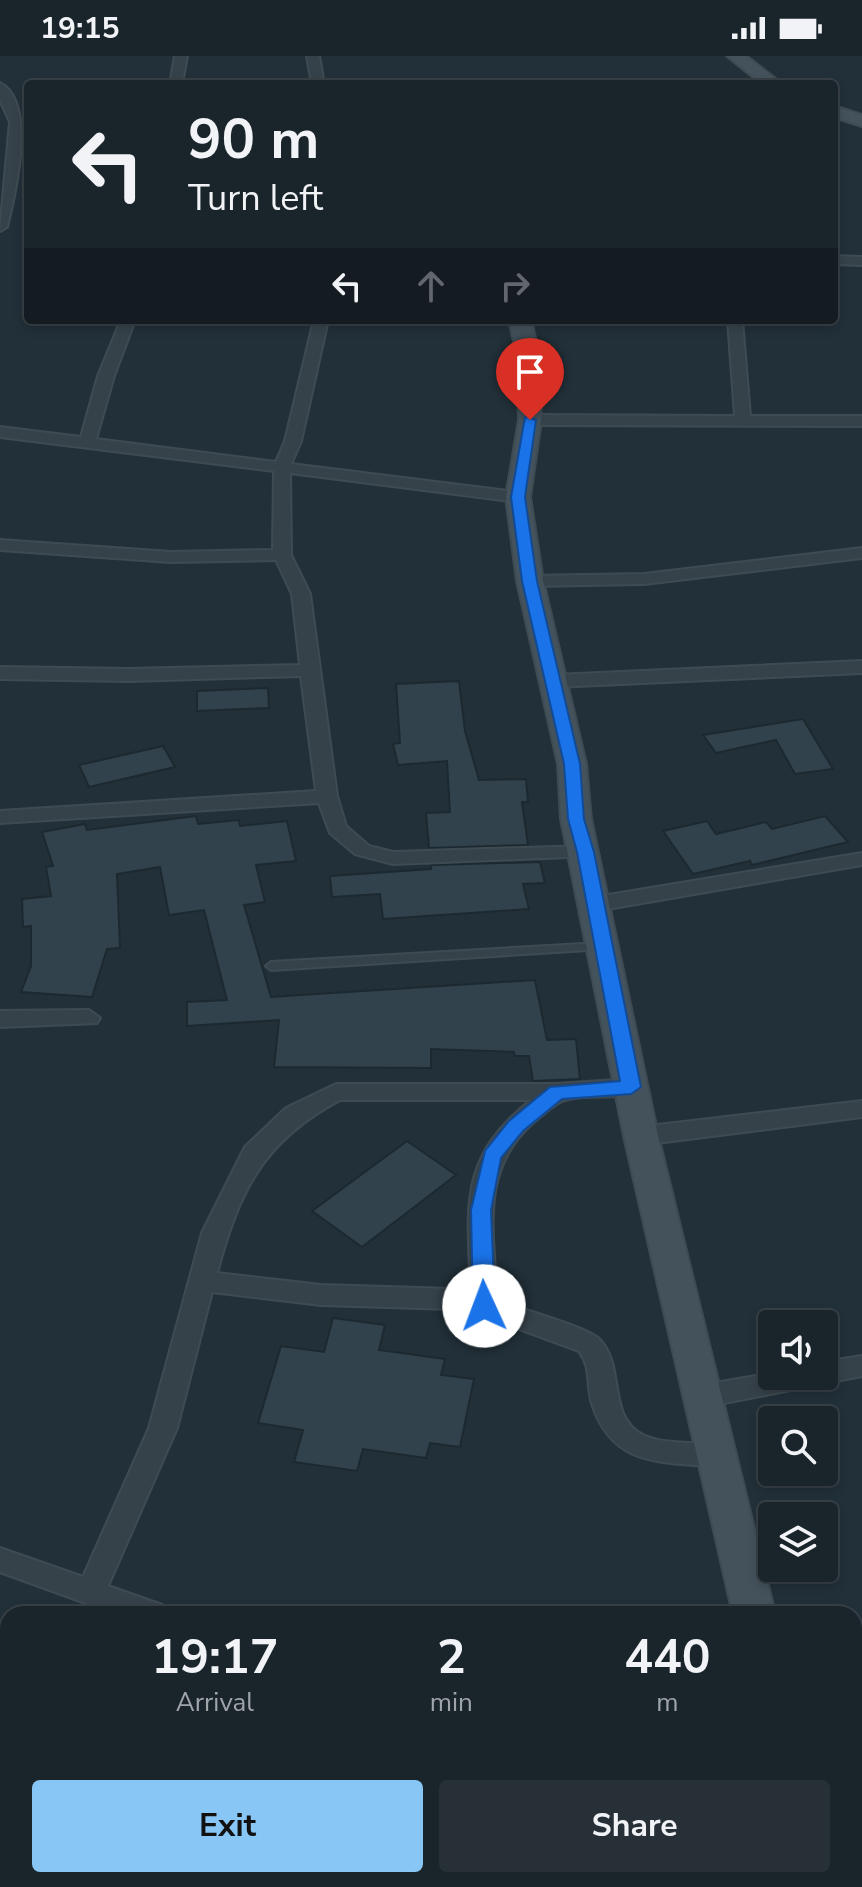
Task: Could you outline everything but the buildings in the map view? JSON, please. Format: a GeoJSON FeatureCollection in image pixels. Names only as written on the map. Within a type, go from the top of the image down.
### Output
{"type":"FeatureCollection","features":[{"type":"Feature","properties":{"kind":"street"},"geometry":{"type":"LineString","coordinates":[[177,80],[181,56]]}},
{"type":"Feature","properties":{"kind":"street"},"geometry":{"type":"LineString","coordinates":[[313,56],[317,80]]}},
{"type":"Feature","properties":{"kind":"street"},"geometry":{"type":"LineString","coordinates":[[735,56],[768,80]]}},
{"type":"Feature","properties":{"kind":"street"},"geometry":{"type":"LineString","coordinates":[[0,87],[16,122],[8,196],[0,227]]}},
{"type":"Feature","properties":{"kind":"street"},"geometry":{"type":"LineString","coordinates":[[838,112],[862,121]]}},
{"type":"Feature","properties":{"kind":"street"},"geometry":{"type":"LineString","coordinates":[[838,123],[862,132]]}},
{"type":"Feature","properties":{"kind":"street"},"geometry":{"type":"LineString","coordinates":[[838,260],[862,261]]}},
{"type":"Feature","properties":{"kind":"street"},"geometry":{"type":"LineString","coordinates":[[87,443],[106,376],[126,324]]}},
{"type":"Feature","properties":{"kind":"street"},"geometry":{"type":"LineString","coordinates":[[320,324],[293,441],[282,467],[282,555],[301,594],[308,670],[327,796],[337,829],[362,850],[393,858],[586,852]]}},
{"type":"Feature","properties":{"kind":"street"},"geometry":{"type":"LineString","coordinates":[[521,324],[528,355],[530,420],[518,497],[530,581],[572,764],[576,819],[586,852],[641,1136],[752,1606]]}},
{"type":"Feature","properties":{"kind":"street"},"geometry":{"type":"LineString","coordinates":[[735,324],[743,421]]}},
{"type":"Feature","properties":{"kind":"street"},"geometry":{"type":"LineString","coordinates":[[530,420],[862,421]]}},
{"type":"Feature","properties":{"kind":"street"},"geometry":{"type":"LineString","coordinates":[[0,432],[518,497]]}},
{"type":"Feature","properties":{"kind":"street"},"geometry":{"type":"LineString","coordinates":[[0,545],[171,557],[282,555]]}},
{"type":"Feature","properties":{"kind":"street"},"geometry":{"type":"LineString","coordinates":[[530,581],[644,579],[862,553]]}},
{"type":"Feature","properties":{"kind":"street"},"geometry":{"type":"LineString","coordinates":[[555,681],[862,667]]}},
{"type":"Feature","properties":{"kind":"street"},"geometry":{"type":"LineString","coordinates":[[0,673],[129,675],[308,670]]}},
{"type":"Feature","properties":{"kind":"street"},"geometry":{"type":"LineString","coordinates":[[0,817],[327,796]]}},
{"type":"Feature","properties":{"kind":"street"},"geometry":{"type":"LineString","coordinates":[[596,904],[862,859]]}},
{"type":"Feature","properties":{"kind":"street"},"geometry":{"type":"LineString","coordinates":[[0,1019],[89,1018]]}},
{"type":"Feature","properties":{"kind":"street"},"geometry":{"type":"LineString","coordinates":[[92,1590],[163,1428],[215,1233],[254,1153],[294,1114],[336,1092],[557,1092],[631,1087]]}},
{"type":"Feature","properties":{"kind":"street"},"geometry":{"type":"LineString","coordinates":[[484,1306],[481,1210],[492,1156],[516,1126],[557,1092]]}},
{"type":"Feature","properties":{"kind":"street"},"geometry":{"type":"LineString","coordinates":[[641,1136],[862,1109]]}},
{"type":"Feature","properties":{"kind":"street"},"geometry":{"type":"LineString","coordinates":[[202,1281],[321,1295],[452,1299],[484,1306],[588,1344],[601,1361],[605,1402],[619,1432],[639,1447],[718,1456]]}},
{"type":"Feature","properties":{"kind":"street"},"geometry":{"type":"LineString","coordinates":[[838,1370],[862,1366]]}},
{"type":"Feature","properties":{"kind":"street"},"geometry":{"type":"LineString","coordinates":[[704,1396],[758,1386]]}},
{"type":"Feature","properties":{"kind":"street"},"geometry":{"type":"LineString","coordinates":[[0,1560],[132,1606]]}},
{"type":"Feature","properties":{"kind":"lane"},"geometry":{"type":"LineString","coordinates":[[271,966],[605,947]]}},
{"type":"Feature","properties":{"kind":"route"},"geometry":{"type":"LineString","coordinates":[[484,1306],[481,1210],[492,1156],[516,1126],[557,1092],[631,1087],[586,852],[576,819],[572,764],[530,581],[518,497],[530,420]]}}]}
